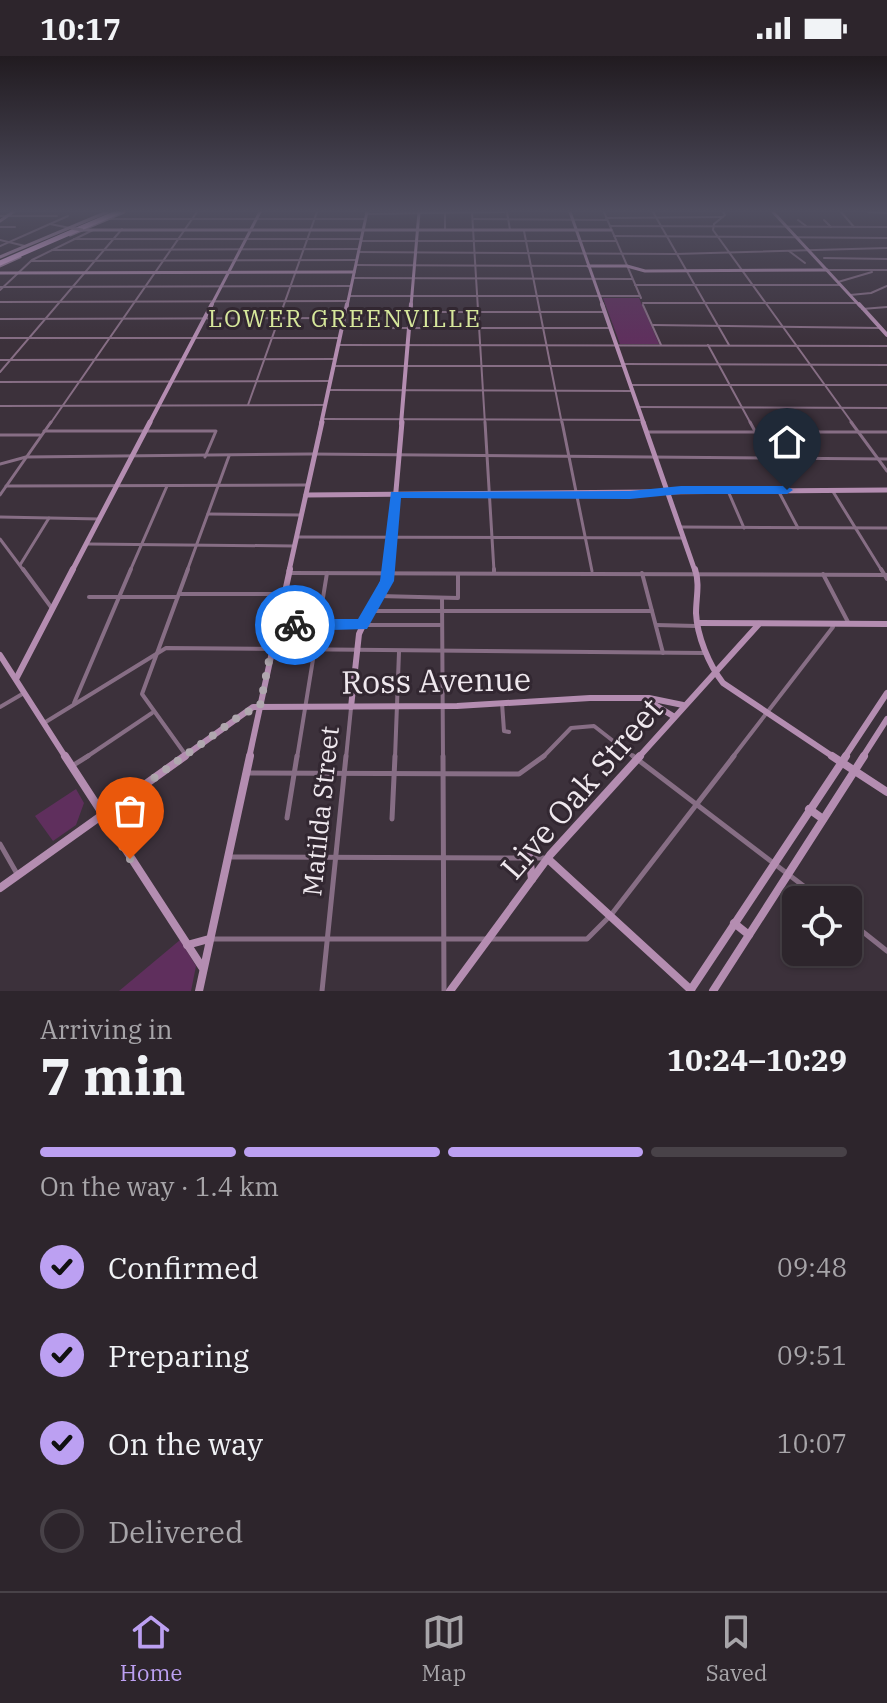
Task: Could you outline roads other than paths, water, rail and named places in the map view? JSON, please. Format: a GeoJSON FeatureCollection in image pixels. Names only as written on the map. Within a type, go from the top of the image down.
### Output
{"type":"FeatureCollection","features":[{"type":"Feature","properties":{"kind":"street"},"geometry":{"type":"LineString","coordinates":[[1,288],[41,256]]}},
{"type":"Feature","properties":{"kind":"street"},"geometry":{"type":"LineString","coordinates":[[0,372],[100,256]]}},
{"type":"Feature","properties":{"kind":"street"},"geometry":{"type":"LineString","coordinates":[[0,495],[166,256]]}},
{"type":"Feature","properties":{"kind":"street"},"geometry":{"type":"LineString","coordinates":[[16,679],[236,256]]}},
{"type":"Feature","properties":{"kind":"street"},"geometry":{"type":"LineString","coordinates":[[248,405],[302,256]]}},
{"type":"Feature","properties":{"kind":"street"},"geometry":{"type":"LineString","coordinates":[[199,991],[357,256]]}},
{"type":"Feature","properties":{"kind":"street","name":"Matilda Street"},"geometry":{"type":"LineString","coordinates":[[322,991],[356,652],[362,625],[389,574],[416,256]]}},
{"type":"Feature","properties":{"kind":"street"},"geometry":{"type":"LineString","coordinates":[[473,256],[486,495],[494,573]]}},
{"type":"Feature","properties":{"kind":"street"},"geometry":{"type":"LineString","coordinates":[[530,256],[592,572]]}},
{"type":"Feature","properties":{"kind":"street"},"geometry":{"type":"LineString","coordinates":[[585,256],[696,573],[699,625],[714,672],[723,683],[887,792]]}},
{"type":"Feature","properties":{"kind":"street"},"geometry":{"type":"LineString","coordinates":[[622,256],[661,345]]}},
{"type":"Feature","properties":{"kind":"street"},"geometry":{"type":"LineString","coordinates":[[676,256],[729,345]]}},
{"type":"Feature","properties":{"kind":"street"},"geometry":{"type":"LineString","coordinates":[[731,256],[887,471]]}},
{"type":"Feature","properties":{"kind":"street"},"geometry":{"type":"LineString","coordinates":[[794,256],[805,263]]}},
{"type":"Feature","properties":{"kind":"street"},"geometry":{"type":"LineString","coordinates":[[813,256],[884,330]]}},
{"type":"Feature","properties":{"kind":"street"},"geometry":{"type":"LineString","coordinates":[[824,258],[887,259]]}},
{"type":"Feature","properties":{"kind":"street"},"geometry":{"type":"LineString","coordinates":[[31,261],[300,260],[415,265],[627,266],[645,271],[887,270]]}},
{"type":"Feature","properties":{"kind":"street"},"geometry":{"type":"LineString","coordinates":[[635,285],[840,284],[878,270]]}},
{"type":"Feature","properties":{"kind":"street"},"geometry":{"type":"LineString","coordinates":[[0,273],[354,272]]}},
{"type":"Feature","properties":{"kind":"street"},"geometry":{"type":"LineString","coordinates":[[353,278],[632,279]]}},
{"type":"Feature","properties":{"kind":"street"},"geometry":{"type":"LineString","coordinates":[[1,288],[351,286]]}},
{"type":"Feature","properties":{"kind":"street"},"geometry":{"type":"LineString","coordinates":[[850,295],[871,293],[887,286]]}},
{"type":"Feature","properties":{"kind":"street"},"geometry":{"type":"LineString","coordinates":[[0,302],[285,302],[412,296],[640,296]]}},
{"type":"Feature","properties":{"kind":"street"},"geometry":{"type":"LineString","coordinates":[[643,303],[857,303]]}},
{"type":"Feature","properties":{"kind":"street"},"geometry":{"type":"LineString","coordinates":[[862,309],[887,307]]}},
{"type":"Feature","properties":{"kind":"street"},"geometry":{"type":"LineString","coordinates":[[0,319],[604,312]]}},
{"type":"Feature","properties":{"kind":"street"},"geometry":{"type":"LineString","coordinates":[[653,325],[884,330]]}},
{"type":"Feature","properties":{"kind":"street"},"geometry":{"type":"LineString","coordinates":[[342,328],[611,328]]}},
{"type":"Feature","properties":{"kind":"street"},"geometry":{"type":"LineString","coordinates":[[0,338],[340,338]]}},
{"type":"Feature","properties":{"kind":"street"},"geometry":{"type":"LineString","coordinates":[[338,345],[887,346]]}},
{"type":"Feature","properties":{"kind":"street"},"geometry":{"type":"LineString","coordinates":[[708,345],[787,490]]}},
{"type":"Feature","properties":{"kind":"street"},"geometry":{"type":"LineString","coordinates":[[0,360],[335,359]]}},
{"type":"Feature","properties":{"kind":"street"},"geometry":{"type":"LineString","coordinates":[[334,366],[887,365]]}},
{"type":"Feature","properties":{"kind":"street"},"geometry":{"type":"LineString","coordinates":[[0,382],[330,381]]}},
{"type":"Feature","properties":{"kind":"street"},"geometry":{"type":"LineString","coordinates":[[328,390],[557,391],[729,385],[887,385]]}},
{"type":"Feature","properties":{"kind":"street"},"geometry":{"type":"LineString","coordinates":[[0,406],[325,405]]}},
{"type":"Feature","properties":{"kind":"street"},"geometry":{"type":"LineString","coordinates":[[639,407],[887,408]]}},
{"type":"Feature","properties":{"kind":"street"},"geometry":{"type":"LineString","coordinates":[[322,419],[643,420]]}},
{"type":"Feature","properties":{"kind":"street"},"geometry":{"type":"LineString","coordinates":[[2,436],[216,431],[205,457]]}},
{"type":"Feature","properties":{"kind":"street"},"geometry":{"type":"LineString","coordinates":[[648,432],[887,432]]}},
{"type":"Feature","properties":{"kind":"street"},"geometry":{"type":"LineString","coordinates":[[0,464],[26,457],[314,454],[887,459]]}},
{"type":"Feature","properties":{"kind":"street"},"geometry":{"type":"LineString","coordinates":[[185,755],[152,713],[142,694],[229,456]]}},
{"type":"Feature","properties":{"kind":"street"},"geometry":{"type":"LineString","coordinates":[[6,486],[308,485]]}},
{"type":"Feature","properties":{"kind":"street"},"geometry":{"type":"LineString","coordinates":[[73,705],[167,486]]}},
{"type":"Feature","properties":{"kind":"street"},"geometry":{"type":"LineString","coordinates":[[728,489],[744,528]]}},
{"type":"Feature","properties":{"kind":"street"},"geometry":{"type":"LineString","coordinates":[[778,490],[798,528]]}},
{"type":"Feature","properties":{"kind":"street"},"geometry":{"type":"LineString","coordinates":[[832,490],[886,576]]}},
{"type":"Feature","properties":{"kind":"street"},"geometry":{"type":"LineString","coordinates":[[306,495],[887,490]]}},
{"type":"Feature","properties":{"kind":"street"},"geometry":{"type":"LineString","coordinates":[[208,514],[301,515]]}},
{"type":"Feature","properties":{"kind":"street"},"geometry":{"type":"LineString","coordinates":[[0,517],[101,519]]}},
{"type":"Feature","properties":{"kind":"street"},"geometry":{"type":"LineString","coordinates":[[20,565],[49,518]]}},
{"type":"Feature","properties":{"kind":"street"},"geometry":{"type":"LineString","coordinates":[[680,527],[887,528]]}},
{"type":"Feature","properties":{"kind":"street"},"geometry":{"type":"LineString","coordinates":[[296,537],[684,538]]}},
{"type":"Feature","properties":{"kind":"street"},"geometry":{"type":"LineString","coordinates":[[0,539],[53,610]]}},
{"type":"Feature","properties":{"kind":"street"},"geometry":{"type":"LineString","coordinates":[[88,544],[294,546]]}},
{"type":"Feature","properties":{"kind":"street"},"geometry":{"type":"LineString","coordinates":[[287,573],[592,572],[886,576]]}},
{"type":"Feature","properties":{"kind":"street"},"geometry":{"type":"LineString","coordinates":[[287,818],[327,573]]}},
{"type":"Feature","properties":{"kind":"street"},"geometry":{"type":"LineString","coordinates":[[642,573],[663,653]]}},
{"type":"Feature","properties":{"kind":"street"},"geometry":{"type":"LineString","coordinates":[[379,596],[458,598],[458,574]]}},
{"type":"Feature","properties":{"kind":"street"},"geometry":{"type":"LineString","coordinates":[[823,574],[849,624]]}},
{"type":"Feature","properties":{"kind":"street"},"geometry":{"type":"LineString","coordinates":[[89,597],[283,594]]}},
{"type":"Feature","properties":{"kind":"street"},"geometry":{"type":"LineString","coordinates":[[442,598],[443,940],[447,991]]}},
{"type":"Feature","properties":{"kind":"street"},"geometry":{"type":"LineString","coordinates":[[370,611],[652,611]]}},
{"type":"Feature","properties":{"kind":"street"},"geometry":{"type":"LineString","coordinates":[[742,624],[748,627],[748,634]]}},
{"type":"Feature","properties":{"kind":"street","name":"Live Oak Street"},"geometry":{"type":"LineString","coordinates":[[447,991],[548,859],[673,716],[759,624]]}},
{"type":"Feature","properties":{"kind":"street"},"geometry":{"type":"LineString","coordinates":[[187,945],[209,939],[587,939],[611,915],[833,627],[831,624]]}},
{"type":"Feature","properties":{"kind":"street"},"geometry":{"type":"LineString","coordinates":[[656,625],[887,624]]}},
{"type":"Feature","properties":{"kind":"street"},"geometry":{"type":"LineString","coordinates":[[276,625],[442,625]]}},
{"type":"Feature","properties":{"kind":"street"},"geometry":{"type":"LineString","coordinates":[[44,723],[166,648],[314,652],[707,653],[725,659]]}},
{"type":"Feature","properties":{"kind":"street"},"geometry":{"type":"LineString","coordinates":[[392,819],[399,652]]}},
{"type":"Feature","properties":{"kind":"street"},"geometry":{"type":"LineString","coordinates":[[0,655],[203,968]]}},
{"type":"Feature","properties":{"kind":"street"},"geometry":{"type":"LineString","coordinates":[[0,707],[24,693]]}},
{"type":"Feature","properties":{"kind":"street"},"geometry":{"type":"LineString","coordinates":[[228,857],[529,856],[548,859],[691,991],[887,693]]}},
{"type":"Feature","properties":{"kind":"street"},"geometry":{"type":"LineString","coordinates":[[642,698],[673,716]]}},
{"type":"Feature","properties":{"kind":"street","name":"Ross Avenue"},"geometry":{"type":"LineString","coordinates":[[260,706],[442,707],[642,698],[683,705]]}},
{"type":"Feature","properties":{"kind":"street"},"geometry":{"type":"LineString","coordinates":[[502,703],[504,731],[509,732]]}},
{"type":"Feature","properties":{"kind":"street"},"geometry":{"type":"LineString","coordinates":[[0,888],[253,707],[260,706]]}},
{"type":"Feature","properties":{"kind":"street"},"geometry":{"type":"LineString","coordinates":[[72,766],[152,713]]}},
{"type":"Feature","properties":{"kind":"street"},"geometry":{"type":"LineString","coordinates":[[713,991],[887,719]]}},
{"type":"Feature","properties":{"kind":"street"},"geometry":{"type":"LineString","coordinates":[[246,773],[525,773],[571,728],[579,725],[600,729],[804,886]]}},
{"type":"Feature","properties":{"kind":"street"},"geometry":{"type":"LineString","coordinates":[[809,809],[823,819]]}},
{"type":"Feature","properties":{"kind":"street"},"geometry":{"type":"LineString","coordinates":[[0,844],[18,875]]}},
{"type":"Feature","properties":{"kind":"street"},"geometry":{"type":"LineString","coordinates":[[529,856],[532,879]]}},
{"type":"Feature","properties":{"kind":"street"},"geometry":{"type":"LineString","coordinates":[[734,923],[749,935]]}},
{"type":"Feature","properties":{"kind":"street"},"geometry":{"type":"LineString","coordinates":[[862,931],[887,951]]}},
{"type":"Feature","properties":{"kind":"district","name":"LOWER GREENVILLE"},"geometry":{"type":"Point","coordinates":[345,318]}}]}
